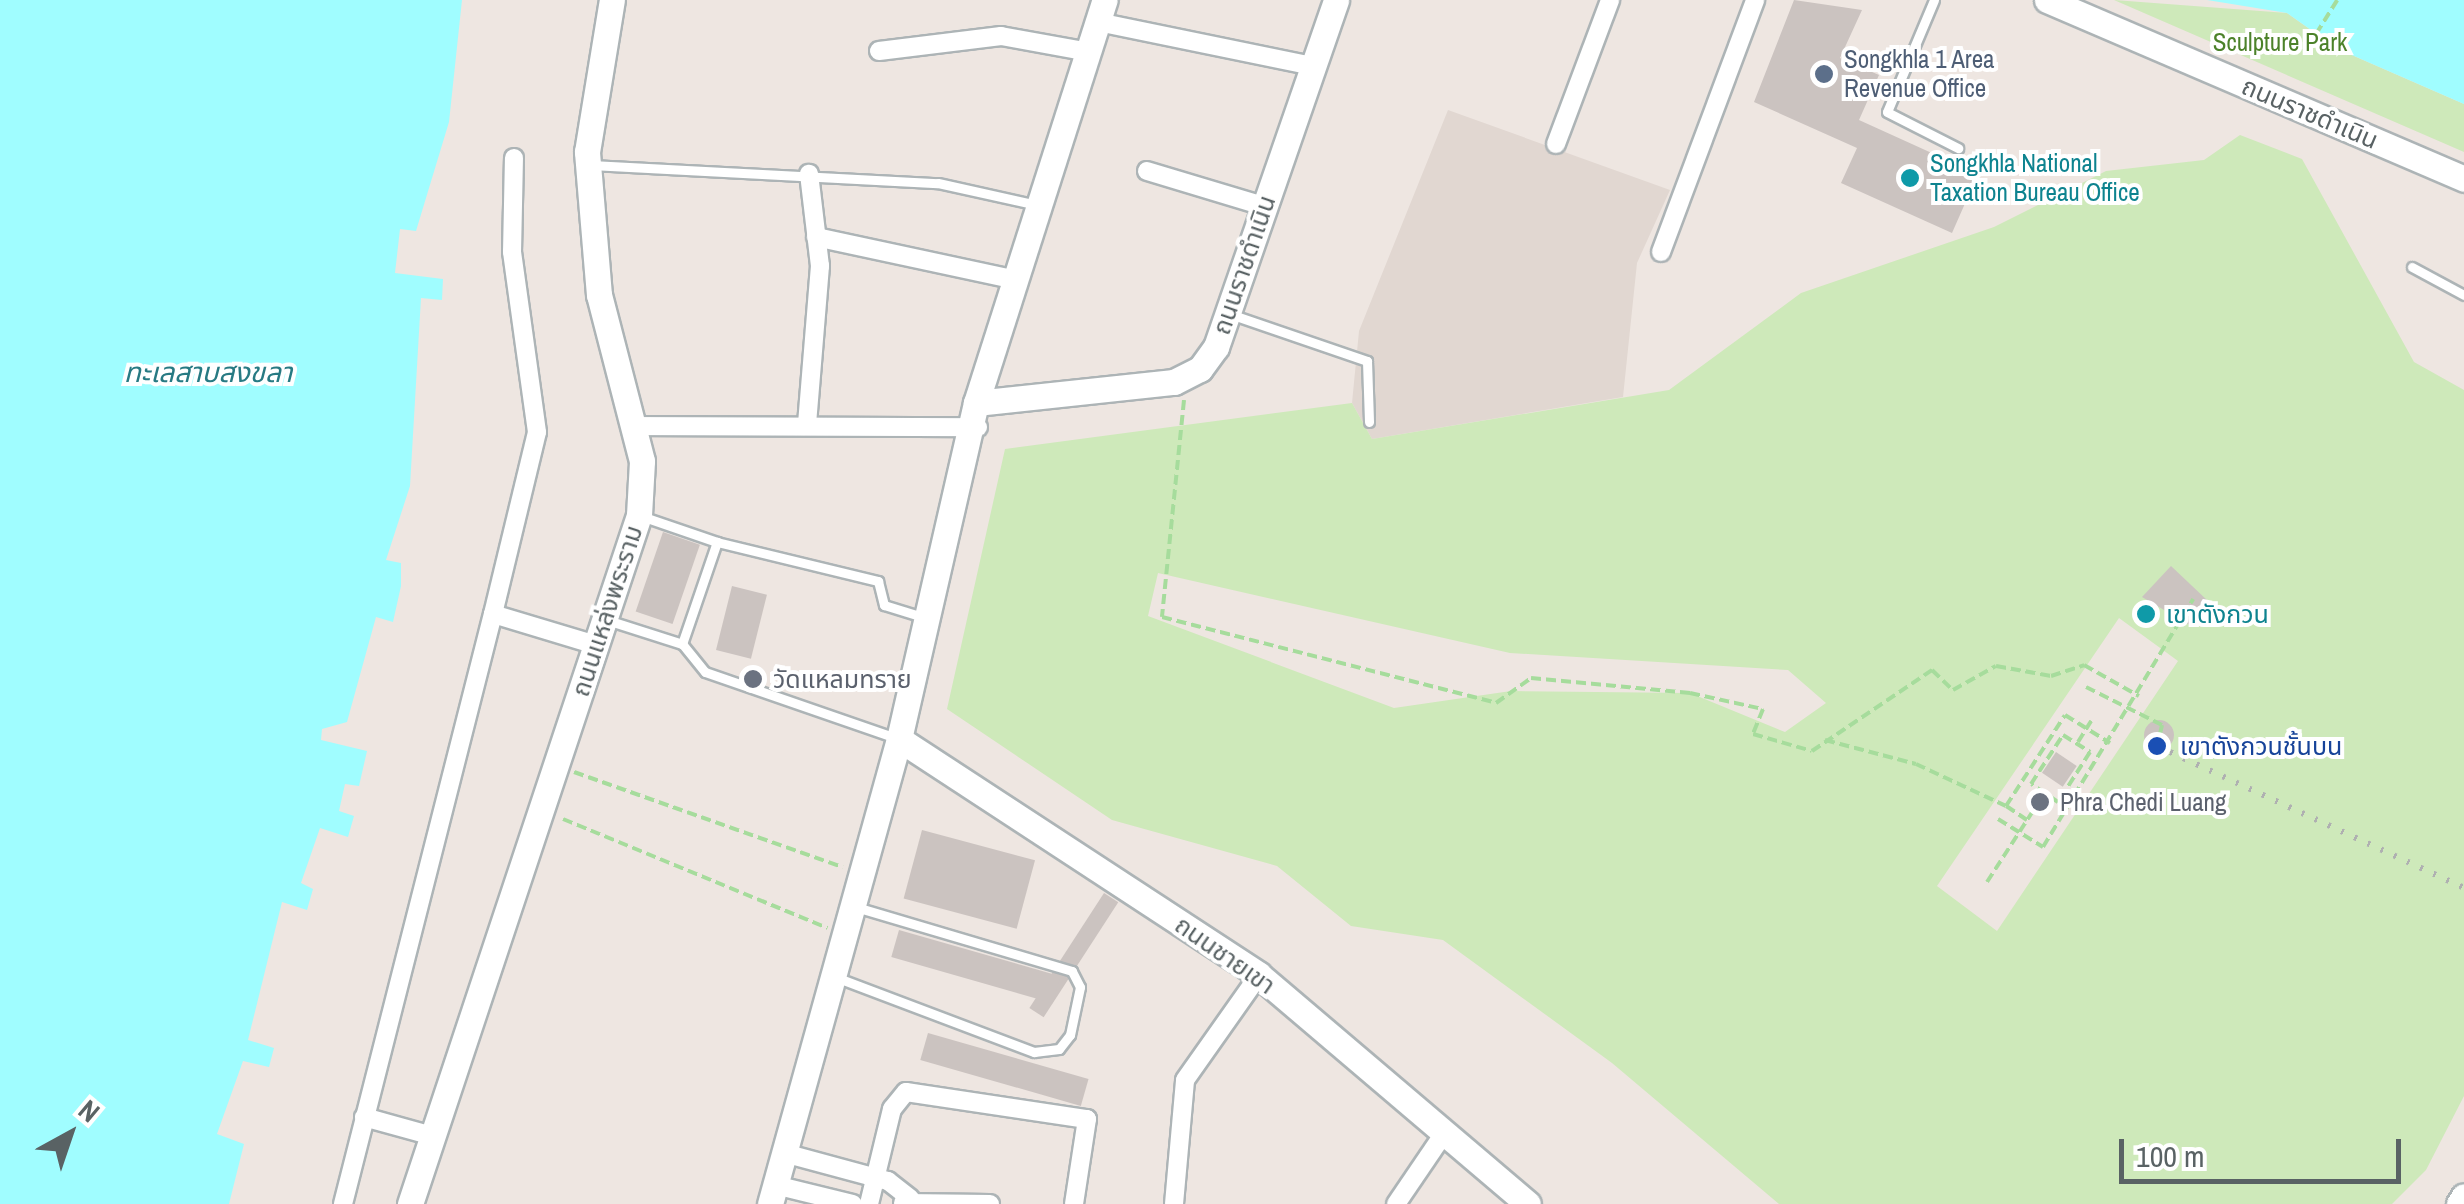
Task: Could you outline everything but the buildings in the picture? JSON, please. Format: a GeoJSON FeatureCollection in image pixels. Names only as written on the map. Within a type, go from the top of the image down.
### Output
{"type":"FeatureCollection","features":[{"type":"Feature","properties":{"kind":"street","name":"ถนนแหล่งพระราม"},"geometry":{"type":"LineString","coordinates":[[410,1204],[429,1135],[638,515],[642,461],[599,295],[588,164],[612,0]]}},
{"type":"Feature","properties":{"kind":"street","name":"ถนนราชดำเนิน"},"geometry":{"type":"LineString","coordinates":[[1187,375],[1216,347],[1336,0]]}},
{"type":"Feature","properties":{"kind":"street"},"geometry":{"type":"LineString","coordinates":[[1556,144],[1610,0]]}},
{"type":"Feature","properties":{"kind":"street"},"geometry":{"type":"LineString","coordinates":[[1661,252],[1756,0]]}},
{"type":"Feature","properties":{"kind":"street","name":"ถนนราชดำเนิน"},"geometry":{"type":"LineString","coordinates":[[2047,0],[2464,180]]}},
{"type":"Feature","properties":{"kind":"street"},"geometry":{"type":"LineString","coordinates":[[854,1204],[772,1195],[848,905],[898,739],[977,414],[1102,11],[1314,66]]}},
{"type":"Feature","properties":{"kind":"street"},"geometry":{"type":"LineString","coordinates":[[879,51],[1001,36],[1088,52]]}},
{"type":"Feature","properties":{"kind":"street"},"geometry":{"type":"LineString","coordinates":[[342,1204],[537,432],[512,252],[514,158]]}},
{"type":"Feature","properties":{"kind":"street"},"geometry":{"type":"LineString","coordinates":[[1147,171],[1264,206]]}},
{"type":"Feature","properties":{"kind":"street"},"geometry":{"type":"LineString","coordinates":[[808,424],[816,237],[809,174]]}},
{"type":"Feature","properties":{"kind":"street"},"geometry":{"type":"LineString","coordinates":[[816,237],[1016,280]]}},
{"type":"Feature","properties":{"kind":"street"},"geometry":{"type":"LineString","coordinates":[[631,426],[808,424],[977,414],[1187,375]]}},
{"type":"Feature","properties":{"kind":"street"},"geometry":{"type":"LineString","coordinates":[[493,614],[596,645]]}},
{"type":"Feature","properties":{"kind":"street","name":"ถนนชายเขา"},"geometry":{"type":"LineString","coordinates":[[898,739],[1259,975],[1528,1204]]}},
{"type":"Feature","properties":{"kind":"street"},"geometry":{"type":"LineString","coordinates":[[1174,1204],[1184,1080],[1259,975]]}},
{"type":"Feature","properties":{"kind":"street"},"geometry":{"type":"LineString","coordinates":[[869,1204],[897,1099],[922,1092],[1087,1119],[1074,1204]]}},
{"type":"Feature","properties":{"kind":"street"},"geometry":{"type":"LineString","coordinates":[[364,1117],[429,1135]]}},
{"type":"Feature","properties":{"kind":"street"},"geometry":{"type":"LineString","coordinates":[[1396,1204],[1446,1132]]}},
{"type":"Feature","properties":{"kind":"street"},"geometry":{"type":"LineString","coordinates":[[784,1152],[874,1176],[906,1201],[990,1204]]}},
{"type":"Feature","properties":{"kind":"street"},"geometry":{"type":"LineString","coordinates":[[2459,1204],[2464,1196]]}},
{"type":"Feature","properties":{"kind":"lane"},"geometry":{"type":"LineString","coordinates":[[1934,0],[1887,112],[1958,148]]}},
{"type":"Feature","properties":{"kind":"lane"},"geometry":{"type":"LineString","coordinates":[[588,164],[938,182],[1039,205]]}},
{"type":"Feature","properties":{"kind":"lane"},"geometry":{"type":"LineString","coordinates":[[2412,267],[2464,295]]}},
{"type":"Feature","properties":{"kind":"lane"},"geometry":{"type":"LineString","coordinates":[[1228,313],[1368,360],[1369,422]]}},
{"type":"Feature","properties":{"kind":"lane"},"geometry":{"type":"LineString","coordinates":[[638,515],[717,542],[878,581],[884,605],[929,618]]}},
{"type":"Feature","properties":{"kind":"lane"},"geometry":{"type":"LineString","coordinates":[[682,644],[717,542]]}},
{"type":"Feature","properties":{"kind":"lane"},"geometry":{"type":"LineString","coordinates":[[605,619],[682,644],[705,672],[898,739]]}},
{"type":"Feature","properties":{"kind":"lane"},"geometry":{"type":"LineString","coordinates":[[830,975],[1034,1052],[1059,1048],[1070,1035],[1080,986],[1072,971],[848,905]]}},
{"type":"Feature","properties":{"kind":"path"},"geometry":{"type":"LineString","coordinates":[[2316,34],[2337,0]]}},
{"type":"Feature","properties":{"kind":"path"},"geometry":{"type":"LineString","coordinates":[[1187,375],[1162,617],[1496,702],[1532,678],[1690,694],[1762,709],[1754,734],[1812,751],[1932,670],[1953,690],[1996,666],[2051,676],[2084,666],[2139,696]]}},
{"type":"Feature","properties":{"kind":"path"},"geometry":{"type":"LineString","coordinates":[[1998,819],[2043,847],[2131,710],[2193,599]]}},
{"type":"Feature","properties":{"kind":"path"},"geometry":{"type":"LineString","coordinates":[[2086,687],[2162,725],[2157,746]]}},
{"type":"Feature","properties":{"kind":"path"},"geometry":{"type":"LineString","coordinates":[[2006,806],[2065,715],[2110,743]]}},
{"type":"Feature","properties":{"kind":"path"},"geometry":{"type":"LineString","coordinates":[[2077,744],[2091,721]]}},
{"type":"Feature","properties":{"kind":"path"},"geometry":{"type":"LineString","coordinates":[[2063,735],[2077,744],[2090,752],[2058,802],[2031,784],[2063,735]]}},
{"type":"Feature","properties":{"kind":"path"},"geometry":{"type":"LineString","coordinates":[[1825,740],[1916,764],[2006,806],[2027,820]]}},
{"type":"Feature","properties":{"kind":"path"},"geometry":{"type":"LineString","coordinates":[[555,766],[860,873]]}},
{"type":"Feature","properties":{"kind":"path"},"geometry":{"type":"LineString","coordinates":[[2074,777],[2084,783]]}},
{"type":"Feature","properties":{"kind":"path"},"geometry":{"type":"LineString","coordinates":[[1987,882],[2044,793]]}},
{"type":"Feature","properties":{"kind":"path"},"geometry":{"type":"LineString","coordinates":[[540,810],[840,934]]}},
{"type":"Feature","properties":{"kind":"shaded area"},"geometry":{"type":"Polygon","coordinates":[[[1448,110],[1670,190],[1637,263],[1623,397],[1372,439],[1352,403],[1359,331],[1448,110]]]}},
{"type":"Feature","properties":{"kind":"green space","name":"Sculpture Park"},"geometry":{"type":"Polygon","coordinates":[[[2114,0],[2287,13],[2338,49],[2464,104],[2464,152],[2114,0]]]}},
{"type":"Feature","properties":{"kind":"green space"},"geometry":{"type":"Polygon","coordinates":[[[2240,135],[2302,159],[2414,362],[2464,390],[2464,1096],[2426,1170],[2392,1204],[1779,1204],[1612,1063],[1443,940],[1351,926],[1277,866],[1112,820],[947,709],[1005,449],[1352,403],[1372,439],[1669,390],[1801,293],[1994,227],[2106,171],[2204,160],[2240,135]],[[1158,573],[1148,616],[1394,708],[1511,691],[1690,693],[1785,732],[1826,703],[1788,670],[1510,653],[1158,573]],[[2119,618],[1937,886],[1997,931],[2178,661],[2119,618]]]}},
{"type":"Feature","properties":{"kind":"water","name":"ทะเลสาบสงขลา"},"geometry":{"type":"Polygon","coordinates":[[[0,0],[462,0],[449,122],[416,231],[400,229],[395,273],[443,279],[442,300],[421,298],[410,486],[386,560],[401,563],[401,586],[393,622],[376,617],[347,722],[322,729],[321,740],[367,751],[359,786],[345,784],[339,811],[354,816],[348,837],[320,828],[301,883],[313,889],[307,910],[282,902],[248,1040],[274,1048],[269,1067],[243,1061],[217,1134],[244,1144],[229,1204],[0,1204],[0,0]]]}},
{"type":"Feature","properties":{"kind":"water"},"geometry":{"type":"Polygon","coordinates":[[[2207,0],[2464,0],[2464,104],[2338,49],[2287,13],[2207,0]]]}},
{"type":"Feature","properties":{"kind":"railway"},"geometry":{"type":"LineString","coordinates":[[2157,746],[2464,888]]}},
{"type":"Feature","properties":{"kind":"place","name":"Songkhla 1 Area Revenue Office"},"geometry":{"type":"Point","coordinates":[1824,74]}},
{"type":"Feature","properties":{"kind":"place","name":"Songkhla National Taxation Bureau Office"},"geometry":{"type":"Point","coordinates":[1910,178]}},
{"type":"Feature","properties":{"kind":"place","name":"เขาตังกวน"},"geometry":{"type":"Point","coordinates":[2146,614]}},
{"type":"Feature","properties":{"kind":"place","name":"วัดแหลมทราย"},"geometry":{"type":"Point","coordinates":[753,679]}},
{"type":"Feature","properties":{"kind":"place","name":"เขาตังกวนชั้นบน"},"geometry":{"type":"Point","coordinates":[2157,746]}},
{"type":"Feature","properties":{"kind":"place","name":"Phra Chedi Luang"},"geometry":{"type":"Point","coordinates":[2040,802]}}]}
